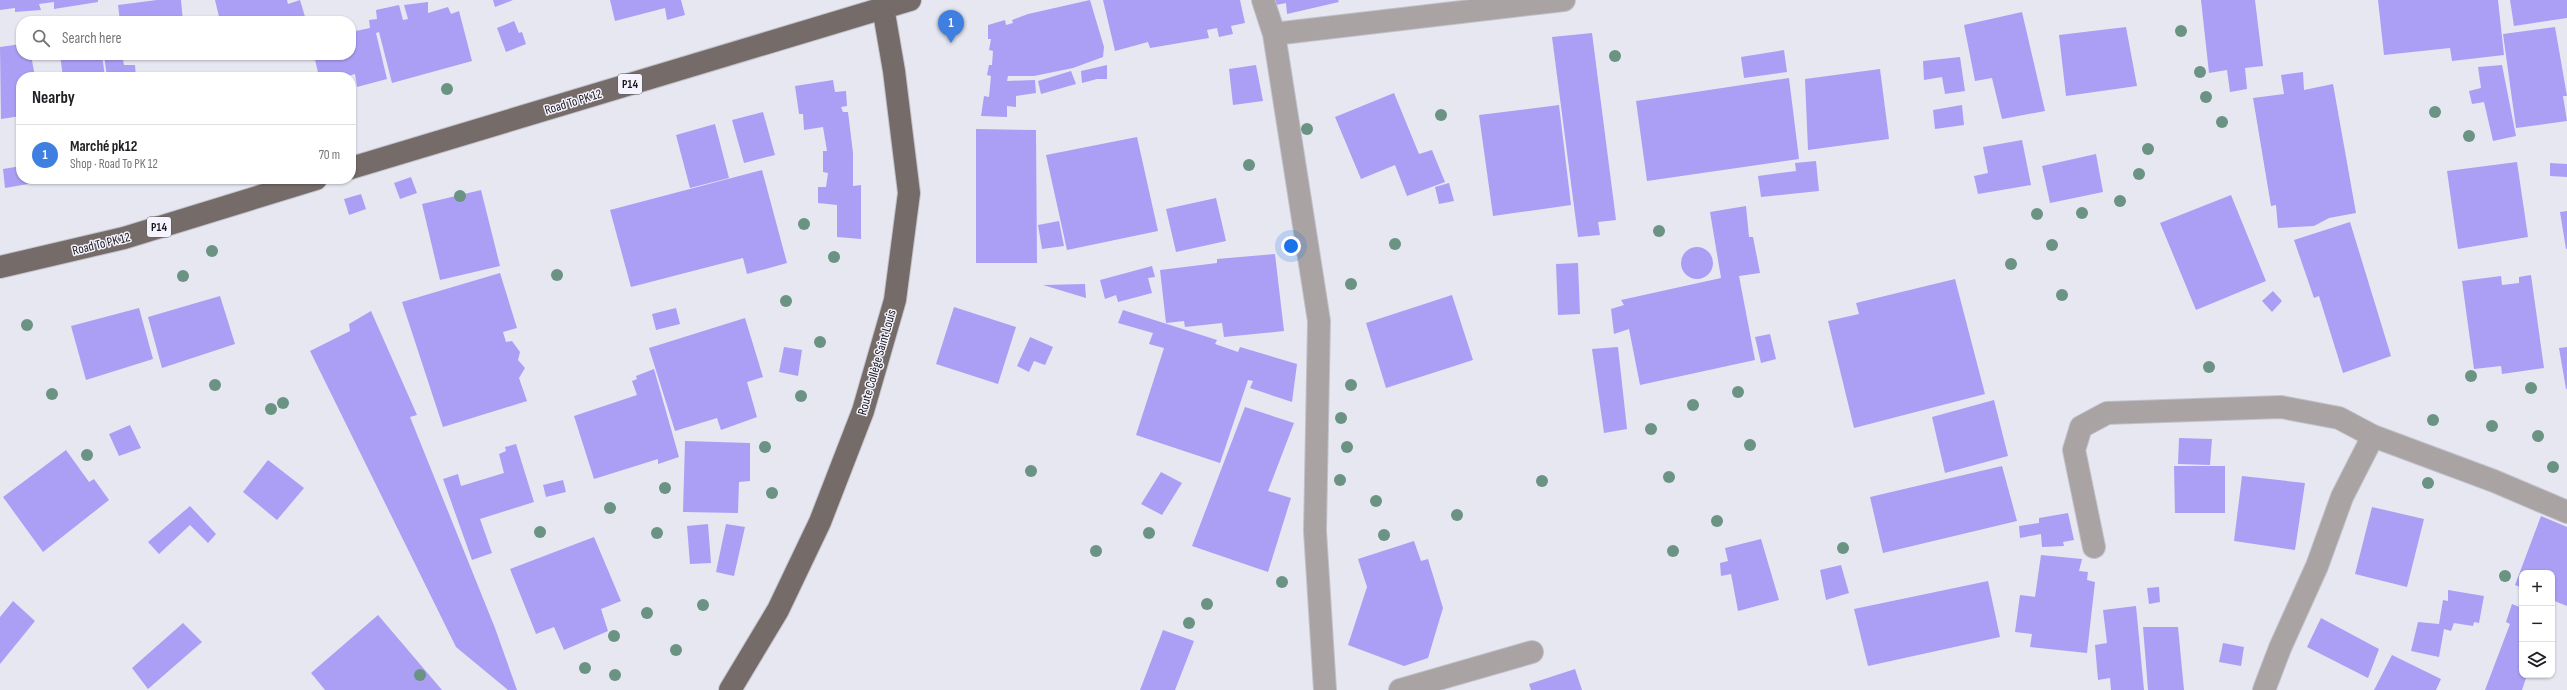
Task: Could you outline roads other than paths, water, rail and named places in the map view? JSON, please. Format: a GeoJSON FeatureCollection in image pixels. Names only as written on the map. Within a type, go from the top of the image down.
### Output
{"type":"FeatureCollection","features":[{"type":"Feature","properties":{"kind":"main road","name":"Road To PK 12"},"geometry":{"type":"LineString","coordinates":[[356,166],[882,3],[910,0]]}},
{"type":"Feature","properties":{"kind":"main road","name":"Route Collège Saint Louis"},"geometry":{"type":"LineString","coordinates":[[730,690],[778,610],[820,522],[863,411],[895,300],[909,193],[894,71],[882,3]]}},
{"type":"Feature","properties":{"kind":"main road","name":"Road To PK 12"},"geometry":{"type":"LineString","coordinates":[[0,267],[124,238],[300,184]]}},
{"type":"Feature","properties":{"kind":"street"},"geometry":{"type":"LineString","coordinates":[[1263,0],[1274,34],[1319,321],[1315,531],[1325,690]]}},
{"type":"Feature","properties":{"kind":"street"},"geometry":{"type":"LineString","coordinates":[[1274,34],[1564,0]]}},
{"type":"Feature","properties":{"kind":"street"},"geometry":{"type":"LineString","coordinates":[[2094,547],[2074,450],[2082,426],[2107,413],[2281,406],[2339,418],[2373,436],[2494,481],[2567,512]]}},
{"type":"Feature","properties":{"kind":"street"},"geometry":{"type":"LineString","coordinates":[[2264,690],[2280,648],[2317,566],[2342,497],[2373,436]]}},
{"type":"Feature","properties":{"kind":"street"},"geometry":{"type":"LineString","coordinates":[[1400,690],[1532,652]]}},
{"type":"Feature","properties":{"kind":"place","name":"Marché pk12"},"geometry":{"type":"Point","coordinates":[951,43]}}]}
